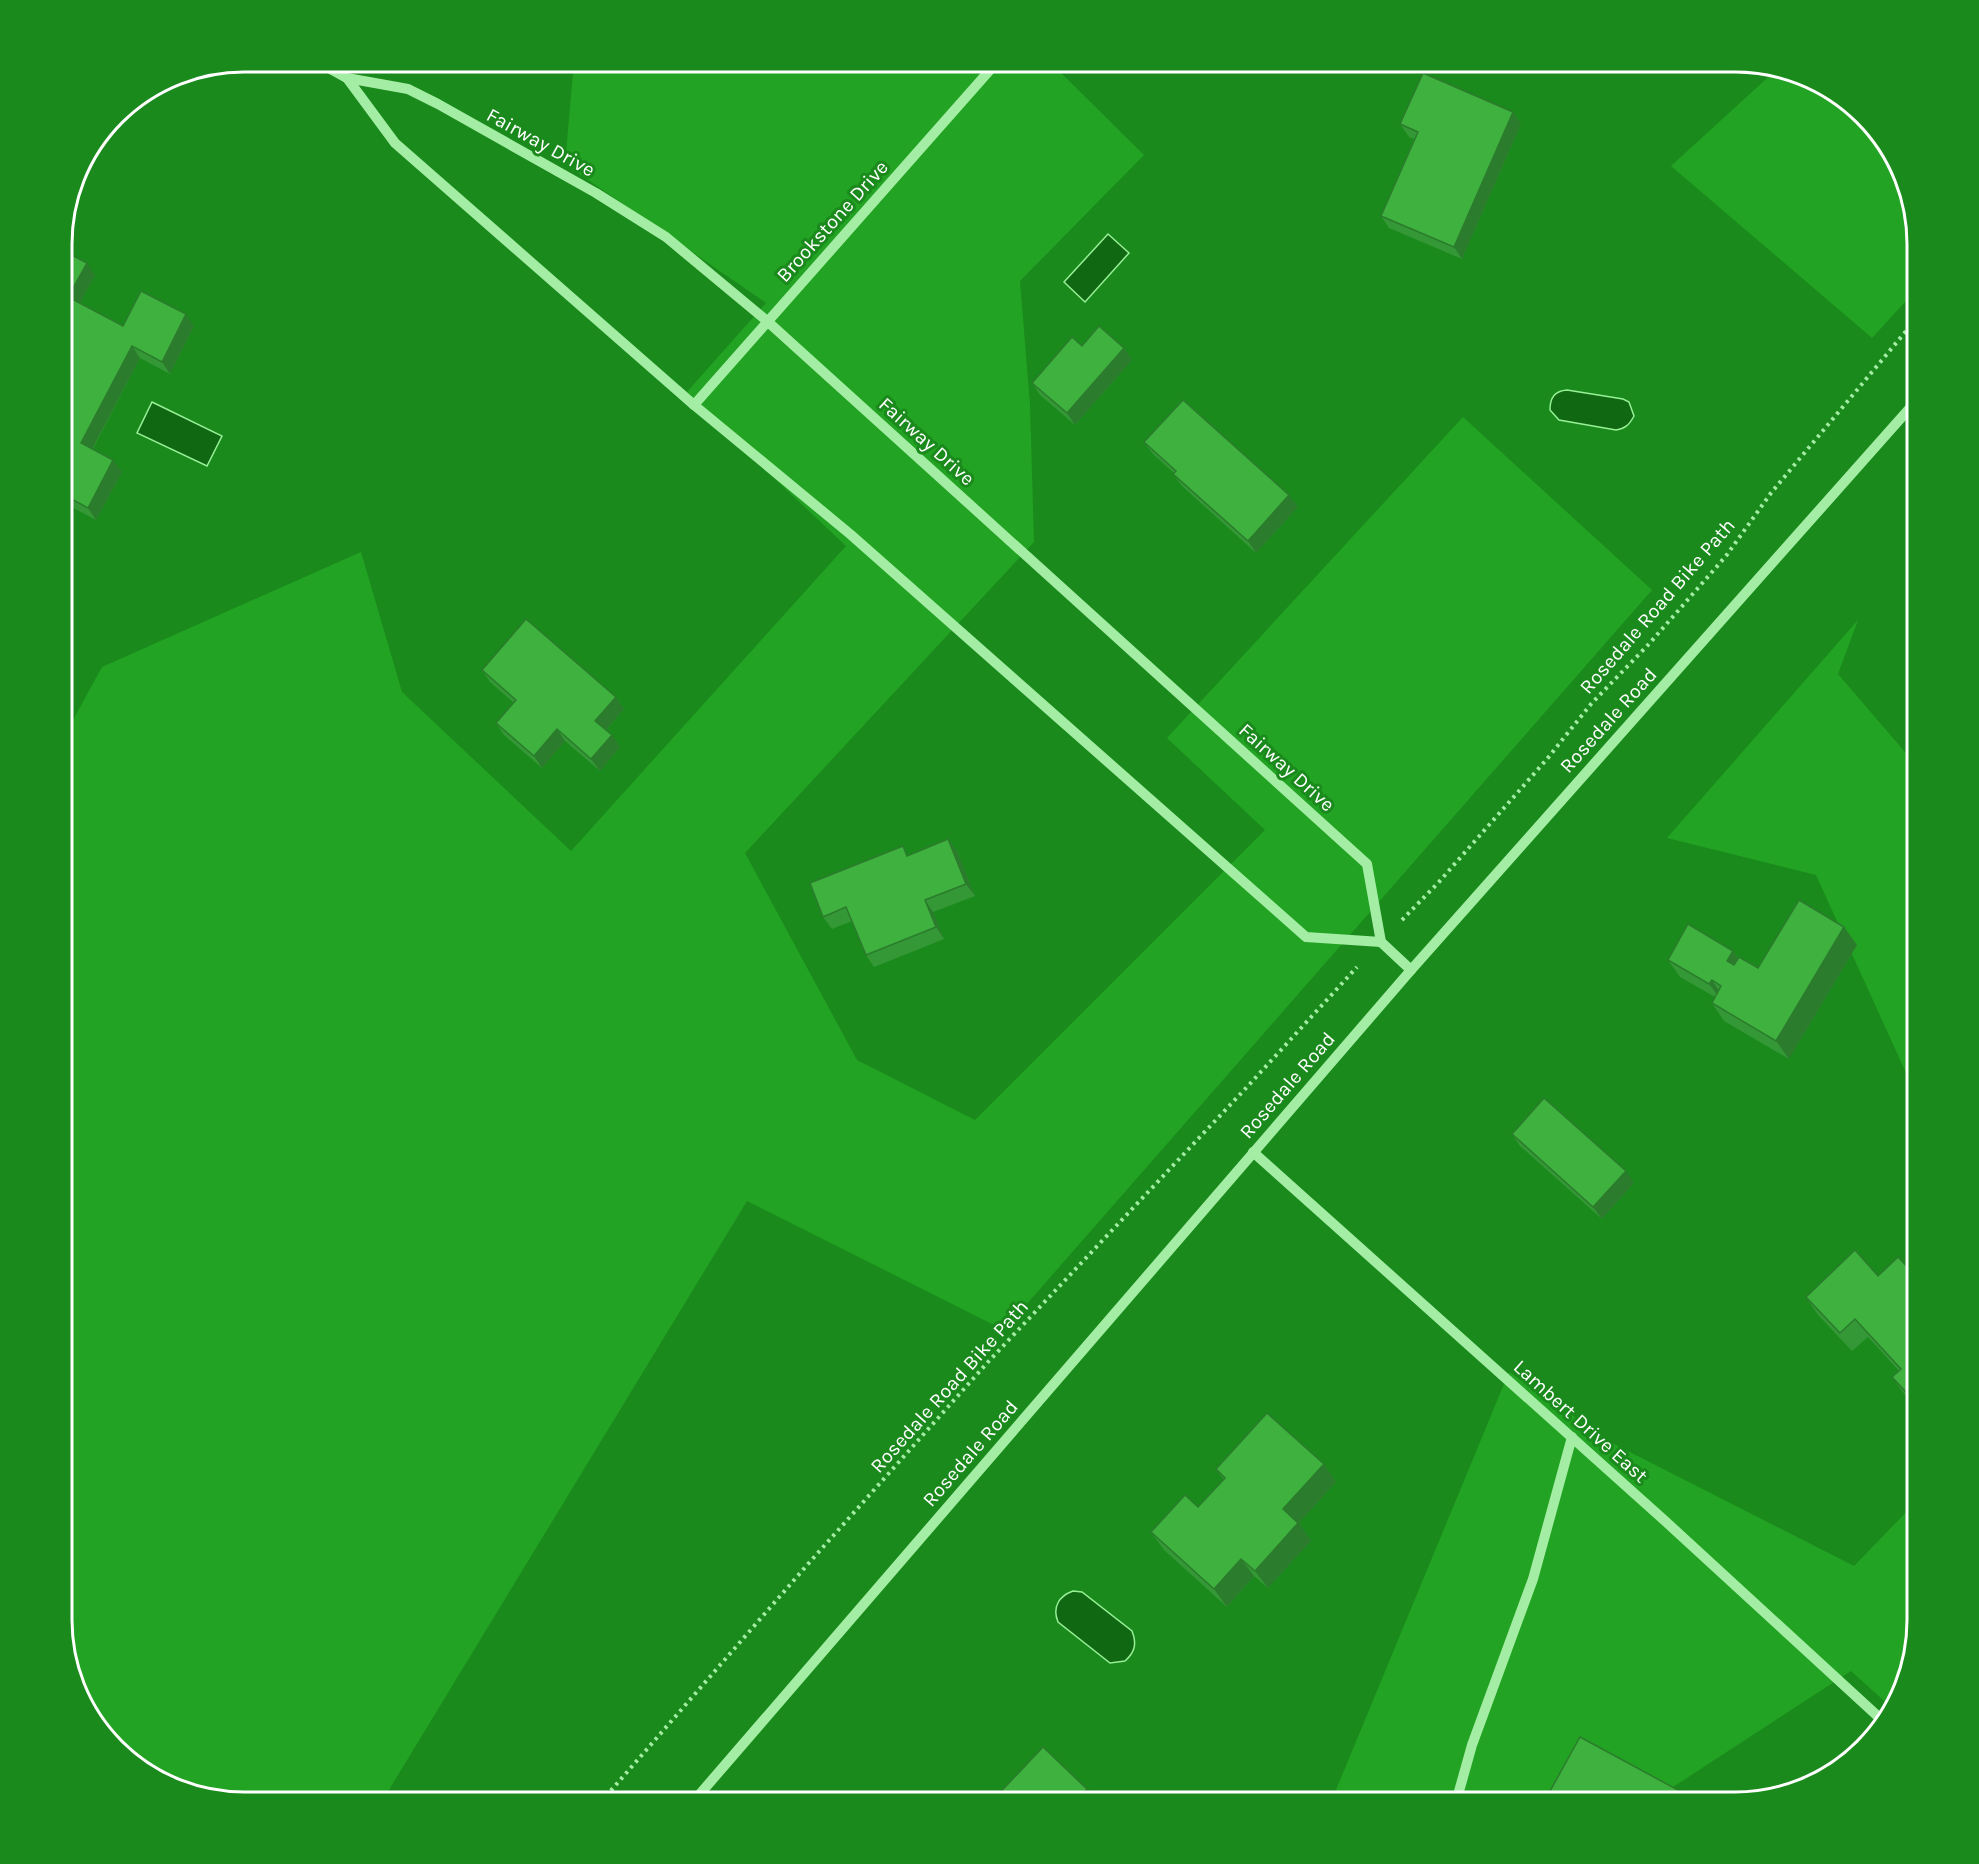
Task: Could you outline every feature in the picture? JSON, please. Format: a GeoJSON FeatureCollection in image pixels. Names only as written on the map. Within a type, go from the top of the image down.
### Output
{"type":"FeatureCollection","features":[{"type":"Feature","properties":{"kind":"street","name":"Fairway Drive"},"geometry":{"type":"LineString","coordinates":[[336,72],[347,78],[408,89],[596,193],[666,237],[767,321],[1367,864],[1381,942],[1306,937],[850,534],[694,405],[395,142],[347,78]]}},
{"type":"Feature","properties":{"kind":"street","name":"Brookstone Drive"},"geometry":{"type":"LineString","coordinates":[[694,405],[988,72]]}},
{"type":"Feature","properties":{"kind":"street","name":"Rosedale Road"},"geometry":{"type":"LineString","coordinates":[[702,1792],[1411,970],[1907,411]]}},
{"type":"Feature","properties":{"kind":"street"},"geometry":{"type":"LineString","coordinates":[[1381,942],[1411,970]]}},
{"type":"Feature","properties":{"kind":"street","name":"Lambert Drive East"},"geometry":{"type":"LineString","coordinates":[[1253,1152],[1572,1437],[1878,1716]]}},
{"type":"Feature","properties":{"kind":"street"},"geometry":{"type":"LineString","coordinates":[[1459,1792],[1472,1745],[1533,1579],[1572,1437]]}},
{"type":"Feature","properties":{"kind":"path","name":"Rosedale Road Bike Path"},"geometry":{"type":"LineString","coordinates":[[1438,883],[1547,759],[1591,704],[1649,645],[1726,556],[1771,493],[1907,330]]}},
{"type":"Feature","properties":{"kind":"path","name":"Rosedale Road Bike Path"},"geometry":{"type":"LineString","coordinates":[[610,1792],[808,1563],[988,1362],[1247,1087],[1327,997]]}},
{"type":"Feature","properties":{"kind":"shaded area"},"geometry":{"type":"Polygon","coordinates":[[[573,72],[1060,72],[1144,155],[1020,281],[1030,405],[1034,542],[745,853],[857,1060],[975,1120],[1265,830],[1167,738],[1463,417],[1652,590],[1004,1330],[747,1201],[388,1792],[244,1792],[210,1789],[168,1774],[148,1763],[122,1742],[101,1716],[85,1686],[75,1654],[72,1631],[72,722],[102,667],[361,552],[402,692],[571,851],[846,546],[685,394],[766,303],[565,164],[573,72]]]}},
{"type":"Feature","properties":{"kind":"shaded area"},"geometry":{"type":"Polygon","coordinates":[[[1770,75],[1801,85],[1831,101],[1857,122],[1871,139],[1894,178],[1906,222],[1907,300],[1872,338],[1671,166],[1770,75]]]}},
{"type":"Feature","properties":{"kind":"shaded area"},"geometry":{"type":"Polygon","coordinates":[[[1108,234],[1129,253],[1085,302],[1064,282],[1108,234]]]}},
{"type":"Feature","properties":{"kind":"shaded area"},"geometry":{"type":"Polygon","coordinates":[[[1567,390],[1623,399],[1629,402],[1634,416],[1627,426],[1616,430],[1559,420],[1550,410],[1551,402],[1556,393],[1567,390]]]}},
{"type":"Feature","properties":{"kind":"shaded area"},"geometry":{"type":"Polygon","coordinates":[[[152,402],[222,436],[207,466],[137,433],[152,402]]]}},
{"type":"Feature","properties":{"kind":"shaded area"},"geometry":{"type":"Polygon","coordinates":[[[1858,620],[1838,674],[1907,754],[1907,1075],[1816,875],[1667,838],[1858,620]]]}},
{"type":"Feature","properties":{"kind":"shaded area"},"geometry":{"type":"Polygon","coordinates":[[[1509,1372],[1616,1445],[1854,1566],[1907,1511],[1906,1642],[1894,1686],[1886,1702],[1851,1671],[1665,1792],[1335,1792],[1509,1372]]]}},
{"type":"Feature","properties":{"kind":"shaded area"},"geometry":{"type":"Polygon","coordinates":[[[1073,1591],[1082,1592],[1132,1631],[1134,1648],[1125,1661],[1110,1663],[1058,1622],[1056,1607],[1064,1596],[1073,1591]]]}},
{"type":"Feature","properties":{"kind":"building"},"geometry":{"type":"Polygon","coordinates":[[[1423,73],[1513,112],[1454,247],[1381,216],[1418,132],[1400,124],[1423,73]]]}},
{"type":"Feature","properties":{"kind":"building"},"geometry":{"type":"Polygon","coordinates":[[[72,255],[87,263],[72,290],[72,255]]]}},
{"type":"Feature","properties":{"kind":"building"},"geometry":{"type":"Polygon","coordinates":[[[141,291],[186,314],[162,362],[132,346],[81,443],[113,460],[88,508],[72,499],[72,299],[123,326],[141,291]]]}},
{"type":"Feature","properties":{"kind":"building"},"geometry":{"type":"Polygon","coordinates":[[[1099,326],[1124,348],[1067,413],[1032,383],[1072,337],[1082,346],[1099,326]]]}},
{"type":"Feature","properties":{"kind":"building"},"geometry":{"type":"Polygon","coordinates":[[[1183,400],[1289,495],[1248,541],[1173,474],[1176,471],[1144,442],[1183,400]]]}},
{"type":"Feature","properties":{"kind":"building"},"geometry":{"type":"Polygon","coordinates":[[[526,619],[616,697],[595,721],[612,735],[591,759],[557,729],[534,756],[496,723],[516,700],[482,670],[526,619]]]}},
{"type":"Feature","properties":{"kind":"building"},"geometry":{"type":"Polygon","coordinates":[[[948,839],[966,884],[925,900],[936,927],[866,955],[846,907],[823,917],[810,883],[903,846],[907,856],[948,839]]]}},
{"type":"Feature","properties":{"kind":"building"},"geometry":{"type":"Polygon","coordinates":[[[1799,900],[1844,927],[1776,1041],[1712,1003],[1721,986],[1712,980],[1709,984],[1668,960],[1688,924],[1733,951],[1727,961],[1734,965],[1739,957],[1758,968],[1799,900]]]}},
{"type":"Feature","properties":{"kind":"building"},"geometry":{"type":"Polygon","coordinates":[[[1544,1098],[1626,1171],[1593,1207],[1512,1134],[1544,1098]]]}},
{"type":"Feature","properties":{"kind":"building"},"geometry":{"type":"Polygon","coordinates":[[[1855,1250],[1878,1276],[1898,1257],[1907,1266],[1907,1393],[1892,1377],[1901,1369],[1855,1319],[1840,1333],[1806,1297],[1855,1250]]]}},
{"type":"Feature","properties":{"kind":"building"},"geometry":{"type":"Polygon","coordinates":[[[1267,1413],[1324,1464],[1283,1509],[1298,1523],[1255,1571],[1241,1559],[1214,1589],[1151,1532],[1185,1495],[1198,1507],[1225,1478],[1216,1469],[1267,1413]]]}},
{"type":"Feature","properties":{"kind":"building"},"geometry":{"type":"Polygon","coordinates":[[[1580,1737],[1682,1792],[1550,1792],[1580,1737]]]}},
{"type":"Feature","properties":{"kind":"building"},"geometry":{"type":"Polygon","coordinates":[[[1043,1747],[1087,1789],[1084,1792],[1000,1792],[1043,1747]]]}}]}
